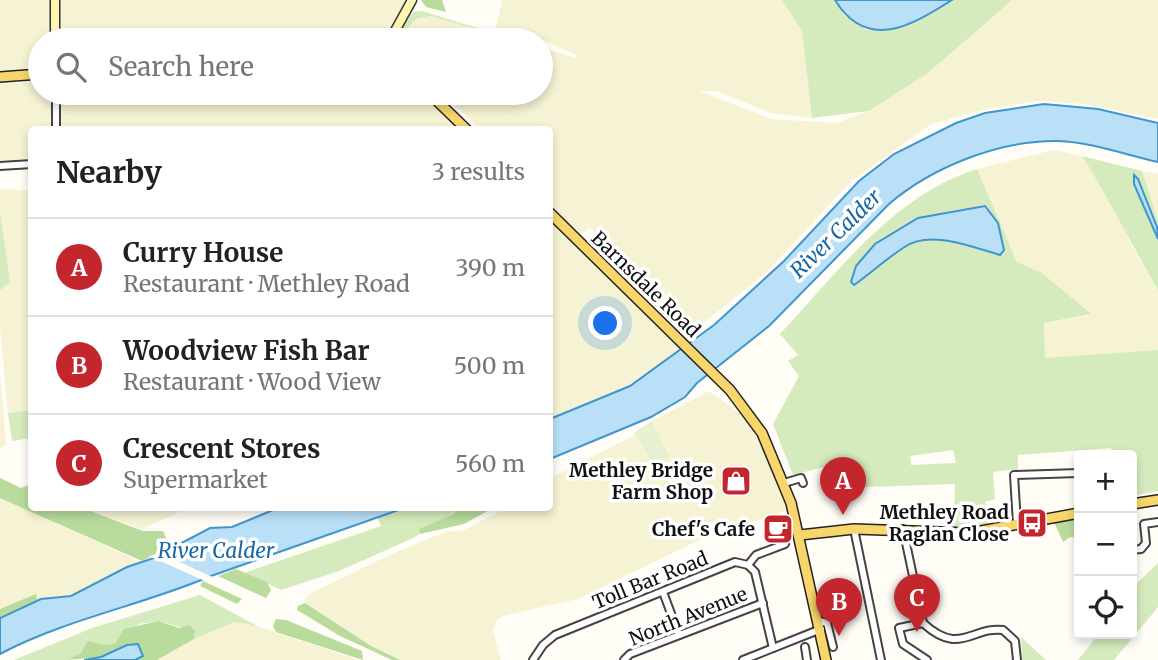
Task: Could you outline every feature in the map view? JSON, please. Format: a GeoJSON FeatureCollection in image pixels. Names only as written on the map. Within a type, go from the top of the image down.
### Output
{"type":"FeatureCollection","features":[{"type":"Feature","properties":{"kind":"main road"},"geometry":{"type":"LineString","coordinates":[[0,77],[28,75]]}},
{"type":"Feature","properties":{"kind":"main road"},"geometry":{"type":"LineString","coordinates":[[441,105],[463,126]]}},
{"type":"Feature","properties":{"kind":"main road","name":"Barnsdale Road"},"geometry":{"type":"LineString","coordinates":[[553,216],[719,379],[746,408],[762,433],[784,482],[800,535],[826,660]]}},
{"type":"Feature","properties":{"kind":"main road"},"geometry":{"type":"LineString","coordinates":[[1137,503],[1158,500]]}},
{"type":"Feature","properties":{"kind":"main road"},"geometry":{"type":"LineString","coordinates":[[800,535],[853,529],[970,533],[1074,514]]}},
{"type":"Feature","properties":{"kind":"street"},"geometry":{"type":"LineString","coordinates":[[55,0],[55,28]]}},
{"type":"Feature","properties":{"kind":"street"},"geometry":{"type":"LineString","coordinates":[[397,28],[412,0]]}},
{"type":"Feature","properties":{"kind":"street"},"geometry":{"type":"LineString","coordinates":[[56,105],[56,126]]}},
{"type":"Feature","properties":{"kind":"street"},"geometry":{"type":"LineString","coordinates":[[0,166],[28,164]]}},
{"type":"Feature","properties":{"kind":"street"},"geometry":{"type":"LineString","coordinates":[[1017,524],[1014,475],[1074,473]]}},
{"type":"Feature","properties":{"kind":"street"},"geometry":{"type":"LineString","coordinates":[[784,482],[801,478],[803,483]]}},
{"type":"Feature","properties":{"kind":"street"},"geometry":{"type":"LineString","coordinates":[[1137,549],[1146,543],[1144,524],[1158,522]]}},
{"type":"Feature","properties":{"kind":"street"},"geometry":{"type":"LineString","coordinates":[[853,529],[881,660]]}},
{"type":"Feature","properties":{"kind":"street"},"geometry":{"type":"LineString","coordinates":[[903,529],[923,623],[940,635],[955,639],[974,637],[996,629],[1014,638],[1017,660]]}},
{"type":"Feature","properties":{"kind":"street","name":"Toll Bar Road"},"geometry":{"type":"LineString","coordinates":[[533,660],[543,645],[555,635],[735,562],[748,565],[757,555],[785,544]]}},
{"type":"Feature","properties":{"kind":"street"},"geometry":{"type":"LineString","coordinates":[[748,565],[755,572],[763,603],[770,650],[767,660]]}},
{"type":"Feature","properties":{"kind":"street"},"geometry":{"type":"LineString","coordinates":[[663,592],[679,635]]}},
{"type":"Feature","properties":{"kind":"street","name":"North Avenue"},"geometry":{"type":"LineString","coordinates":[[624,660],[630,654],[763,603]]}},
{"type":"Feature","properties":{"kind":"street"},"geometry":{"type":"LineString","coordinates":[[923,623],[899,628],[904,644],[927,660]]}},
{"type":"Feature","properties":{"kind":"street"},"geometry":{"type":"LineString","coordinates":[[743,660],[820,625],[827,624],[833,647]]}},
{"type":"Feature","properties":{"kind":"street"},"geometry":{"type":"LineString","coordinates":[[805,647],[807,660]]}},
{"type":"Feature","properties":{"kind":"shaded area"},"geometry":{"type":"Polygon","coordinates":[[[0,0],[50,0],[50,28],[28,28],[28,69],[0,71],[0,0]]]}},
{"type":"Feature","properties":{"kind":"shaded area"},"geometry":{"type":"Polygon","coordinates":[[[60,0],[407,0],[391,28],[60,28],[60,0]]]}},
{"type":"Feature","properties":{"kind":"shaded area"},"geometry":{"type":"Polygon","coordinates":[[[502,0],[782,0],[802,31],[812,118],[771,113],[717,91],[699,91],[772,119],[837,123],[869,111],[928,73],[1011,0],[1158,0],[1158,119],[1084,104],[1039,101],[991,108],[931,124],[850,182],[767,272],[693,331],[590,228],[580,234],[553,207],[553,126],[476,126],[455,105],[553,105],[553,51],[576,58],[577,55],[553,45],[553,28],[496,28],[502,0]]]}},
{"type":"Feature","properties":{"kind":"shaded area"},"geometry":{"type":"Polygon","coordinates":[[[430,16],[472,28],[404,28],[416,19],[430,16]]]}},
{"type":"Feature","properties":{"kind":"shaded area"},"geometry":{"type":"Polygon","coordinates":[[[28,82],[28,105],[51,105],[52,126],[28,126],[28,161],[0,162],[0,84],[28,82]]]}},
{"type":"Feature","properties":{"kind":"shaded area"},"geometry":{"type":"Polygon","coordinates":[[[61,105],[434,105],[457,126],[61,126],[61,105]]]}},
{"type":"Feature","properties":{"kind":"shaded area"},"geometry":{"type":"Polygon","coordinates":[[[1053,150],[1082,156],[1117,212],[1130,243],[1158,290],[1158,350],[1044,359],[1044,323],[1090,315],[1042,273],[1017,262],[977,169],[1053,150]]]}},
{"type":"Feature","properties":{"kind":"shaded area"},"geometry":{"type":"Polygon","coordinates":[[[1142,171],[1158,174],[1158,221],[1155,216],[1142,171]]]}},
{"type":"Feature","properties":{"kind":"shaded area"},"geometry":{"type":"Polygon","coordinates":[[[0,189],[28,191],[28,410],[8,413],[0,328],[0,189]]]}},
{"type":"Feature","properties":{"kind":"shaded area"},"geometry":{"type":"Polygon","coordinates":[[[553,224],[681,349],[630,386],[553,418],[553,224]]]}},
{"type":"Feature","properties":{"kind":"shaded area"},"geometry":{"type":"Polygon","coordinates":[[[0,374],[6,444],[0,449],[0,374]]]}},
{"type":"Feature","properties":{"kind":"shaded area"},"geometry":{"type":"Polygon","coordinates":[[[709,391],[742,415],[757,435],[787,510],[695,542],[578,599],[503,616],[497,620],[493,630],[501,660],[400,660],[371,646],[305,603],[305,598],[313,592],[392,554],[445,532],[464,530],[500,511],[553,511],[553,476],[635,435],[653,465],[670,455],[652,421],[709,391]]]}},
{"type":"Feature","properties":{"kind":"shaded area"},"geometry":{"type":"Polygon","coordinates":[[[0,497],[145,564],[127,567],[71,596],[41,599],[0,618],[0,497]]]}},
{"type":"Feature","properties":{"kind":"shaded area"},"geometry":{"type":"Polygon","coordinates":[[[92,511],[181,511],[142,529],[92,511]]]}},
{"type":"Feature","properties":{"kind":"shaded area"},"geometry":{"type":"Polygon","coordinates":[[[234,622],[257,626],[359,660],[157,660],[194,639],[234,622]]]}},
{"type":"Feature","properties":{"kind":"green space"},"geometry":{"type":"Polygon","coordinates":[[[421,0],[442,0],[446,12],[426,7],[421,0]]]}},
{"type":"Feature","properties":{"kind":"green space"},"geometry":{"type":"Polygon","coordinates":[[[782,0],[835,0],[844,15],[866,30],[883,30],[920,20],[952,0],[1012,0],[928,73],[869,111],[812,118],[802,31],[782,0]]]}},
{"type":"Feature","properties":{"kind":"green space"},"geometry":{"type":"Polygon","coordinates":[[[422,11],[477,28],[430,16],[416,19],[408,28],[402,28],[413,12],[422,11]]]}},
{"type":"Feature","properties":{"kind":"green space"},"geometry":{"type":"Polygon","coordinates":[[[1082,156],[1142,171],[1158,221],[1158,232],[1138,179],[1134,184],[1158,239],[1158,290],[1102,189],[1082,156]]]}},
{"type":"Feature","properties":{"kind":"green space"},"geometry":{"type":"Polygon","coordinates":[[[977,169],[1017,262],[1042,273],[1091,314],[1044,323],[1045,358],[1158,350],[1158,491],[1137,495],[1137,450],[1111,448],[1018,455],[1018,469],[993,472],[995,499],[985,502],[987,524],[954,527],[955,484],[839,488],[828,466],[793,475],[773,424],[799,376],[788,361],[798,355],[780,334],[869,238],[919,197],[947,181],[977,169]],[[953,450],[910,456],[911,465],[956,463],[953,450]]]}},
{"type":"Feature","properties":{"kind":"green space"},"geometry":{"type":"Polygon","coordinates":[[[0,211],[10,282],[0,290],[0,211]]]}},
{"type":"Feature","properties":{"kind":"green space"},"geometry":{"type":"Polygon","coordinates":[[[28,410],[28,438],[12,441],[8,413],[28,410]]]}},
{"type":"Feature","properties":{"kind":"green space"},"geometry":{"type":"Polygon","coordinates":[[[652,421],[670,456],[653,465],[634,433],[652,421]]]}},
{"type":"Feature","properties":{"kind":"green space"},"geometry":{"type":"Polygon","coordinates":[[[0,478],[21,488],[28,485],[28,510],[0,498],[0,478]]]}},
{"type":"Feature","properties":{"kind":"green space"},"geometry":{"type":"Polygon","coordinates":[[[29,511],[91,511],[143,531],[163,531],[170,546],[142,561],[29,511]]]}},
{"type":"Feature","properties":{"kind":"green space"},"geometry":{"type":"Polygon","coordinates":[[[394,511],[456,511],[420,529],[420,534],[411,539],[339,571],[281,590],[244,573],[381,526],[377,516],[394,511]]]}},
{"type":"Feature","properties":{"kind":"green space"},"geometry":{"type":"Polygon","coordinates":[[[456,511],[488,511],[464,524],[420,534],[419,529],[456,511]]]}},
{"type":"Feature","properties":{"kind":"green space"},"geometry":{"type":"Polygon","coordinates":[[[1074,517],[1074,537],[1063,542],[1054,522],[1074,517]]]}},
{"type":"Feature","properties":{"kind":"green space"},"geometry":{"type":"Polygon","coordinates":[[[1158,563],[1158,607],[1137,632],[1137,583],[1158,563]]]}},
{"type":"Feature","properties":{"kind":"green space"},"geometry":{"type":"Polygon","coordinates":[[[236,569],[267,582],[271,590],[266,598],[218,576],[236,569]]]}},
{"type":"Feature","properties":{"kind":"green space"},"geometry":{"type":"Polygon","coordinates":[[[203,581],[242,599],[237,604],[200,586],[203,581]]]}},
{"type":"Feature","properties":{"kind":"green space"},"geometry":{"type":"Polygon","coordinates":[[[36,594],[37,600],[0,617],[0,609],[36,594]]]}},
{"type":"Feature","properties":{"kind":"green space"},"geometry":{"type":"Polygon","coordinates":[[[200,595],[257,626],[234,622],[194,639],[195,631],[158,621],[139,624],[115,644],[103,645],[67,660],[14,660],[92,628],[200,595]]]}},
{"type":"Feature","properties":{"kind":"green space"},"geometry":{"type":"Polygon","coordinates":[[[305,603],[371,646],[400,660],[392,660],[340,636],[297,610],[298,606],[305,603]]]}},
{"type":"Feature","properties":{"kind":"green space"},"geometry":{"type":"Polygon","coordinates":[[[276,619],[286,620],[362,651],[363,660],[276,632],[273,626],[276,619]]]}},
{"type":"Feature","properties":{"kind":"green space"},"geometry":{"type":"Polygon","coordinates":[[[158,621],[179,628],[189,625],[195,631],[194,639],[157,660],[135,660],[143,656],[127,645],[101,657],[67,660],[81,653],[88,641],[103,645],[115,644],[124,629],[158,621]]]}},
{"type":"Feature","properties":{"kind":"green space"},"geometry":{"type":"Polygon","coordinates":[[[1021,637],[1046,660],[1022,660],[1021,637]]]}},
{"type":"Feature","properties":{"kind":"green space"},"geometry":{"type":"Polygon","coordinates":[[[1095,639],[1131,639],[1114,660],[1078,660],[1095,639]]]}},
{"type":"Feature","properties":{"kind":"water"},"geometry":{"type":"Polygon","coordinates":[[[835,0],[952,0],[905,25],[875,30],[861,26],[848,16],[835,0]]]}},
{"type":"Feature","properties":{"kind":"water","name":"River Calder"},"geometry":{"type":"Polygon","coordinates":[[[1044,104],[1098,109],[1158,123],[1158,162],[1096,146],[1058,141],[1036,142],[1013,145],[968,158],[925,178],[889,204],[769,326],[697,383],[685,397],[651,417],[553,458],[553,418],[630,386],[714,325],[784,261],[859,181],[894,154],[956,123],[985,113],[1044,104]]]}},
{"type":"Feature","properties":{"kind":"water"},"geometry":{"type":"Polygon","coordinates":[[[1134,175],[1157,227],[1158,239],[1134,184],[1134,175]]]}},
{"type":"Feature","properties":{"kind":"water"},"geometry":{"type":"Polygon","coordinates":[[[985,206],[998,223],[1004,250],[1000,255],[951,241],[925,240],[903,248],[854,285],[851,282],[856,266],[875,244],[918,218],[985,206]]]}},
{"type":"Feature","properties":{"kind":"water","name":"River Calder"},"geometry":{"type":"Polygon","coordinates":[[[271,511],[395,511],[159,596],[51,631],[0,654],[0,618],[41,599],[71,596],[127,567],[163,555],[210,528],[232,527],[271,511]]]}},
{"type":"Feature","properties":{"kind":"water"},"geometry":{"type":"Polygon","coordinates":[[[138,644],[143,656],[135,660],[84,660],[101,657],[127,645],[138,644]]]}},
{"type":"Feature","properties":{"kind":"pier"},"geometry":{"type":"Polygon","coordinates":[[[160,553],[217,579],[207,582],[149,556],[160,553]]]}},
{"type":"Feature","properties":{"kind":"place","name":"Methley Bridge Farm Shop"},"geometry":{"type":"Point","coordinates":[736,481]}},
{"type":"Feature","properties":{"kind":"place","name":"Curry House"},"geometry":{"type":"Point","coordinates":[843,515]}},
{"type":"Feature","properties":{"kind":"place","name":"Methley Road Raglan Close"},"geometry":{"type":"Point","coordinates":[1032,523]}},
{"type":"Feature","properties":{"kind":"place","name":"Chef's Cafe"},"geometry":{"type":"Point","coordinates":[778,529]}},
{"type":"Feature","properties":{"kind":"place","name":"Crescent Stores"},"geometry":{"type":"Point","coordinates":[917,632]}},
{"type":"Feature","properties":{"kind":"place","name":"Woodview Fish Bar"},"geometry":{"type":"Point","coordinates":[839,636]}}]}
